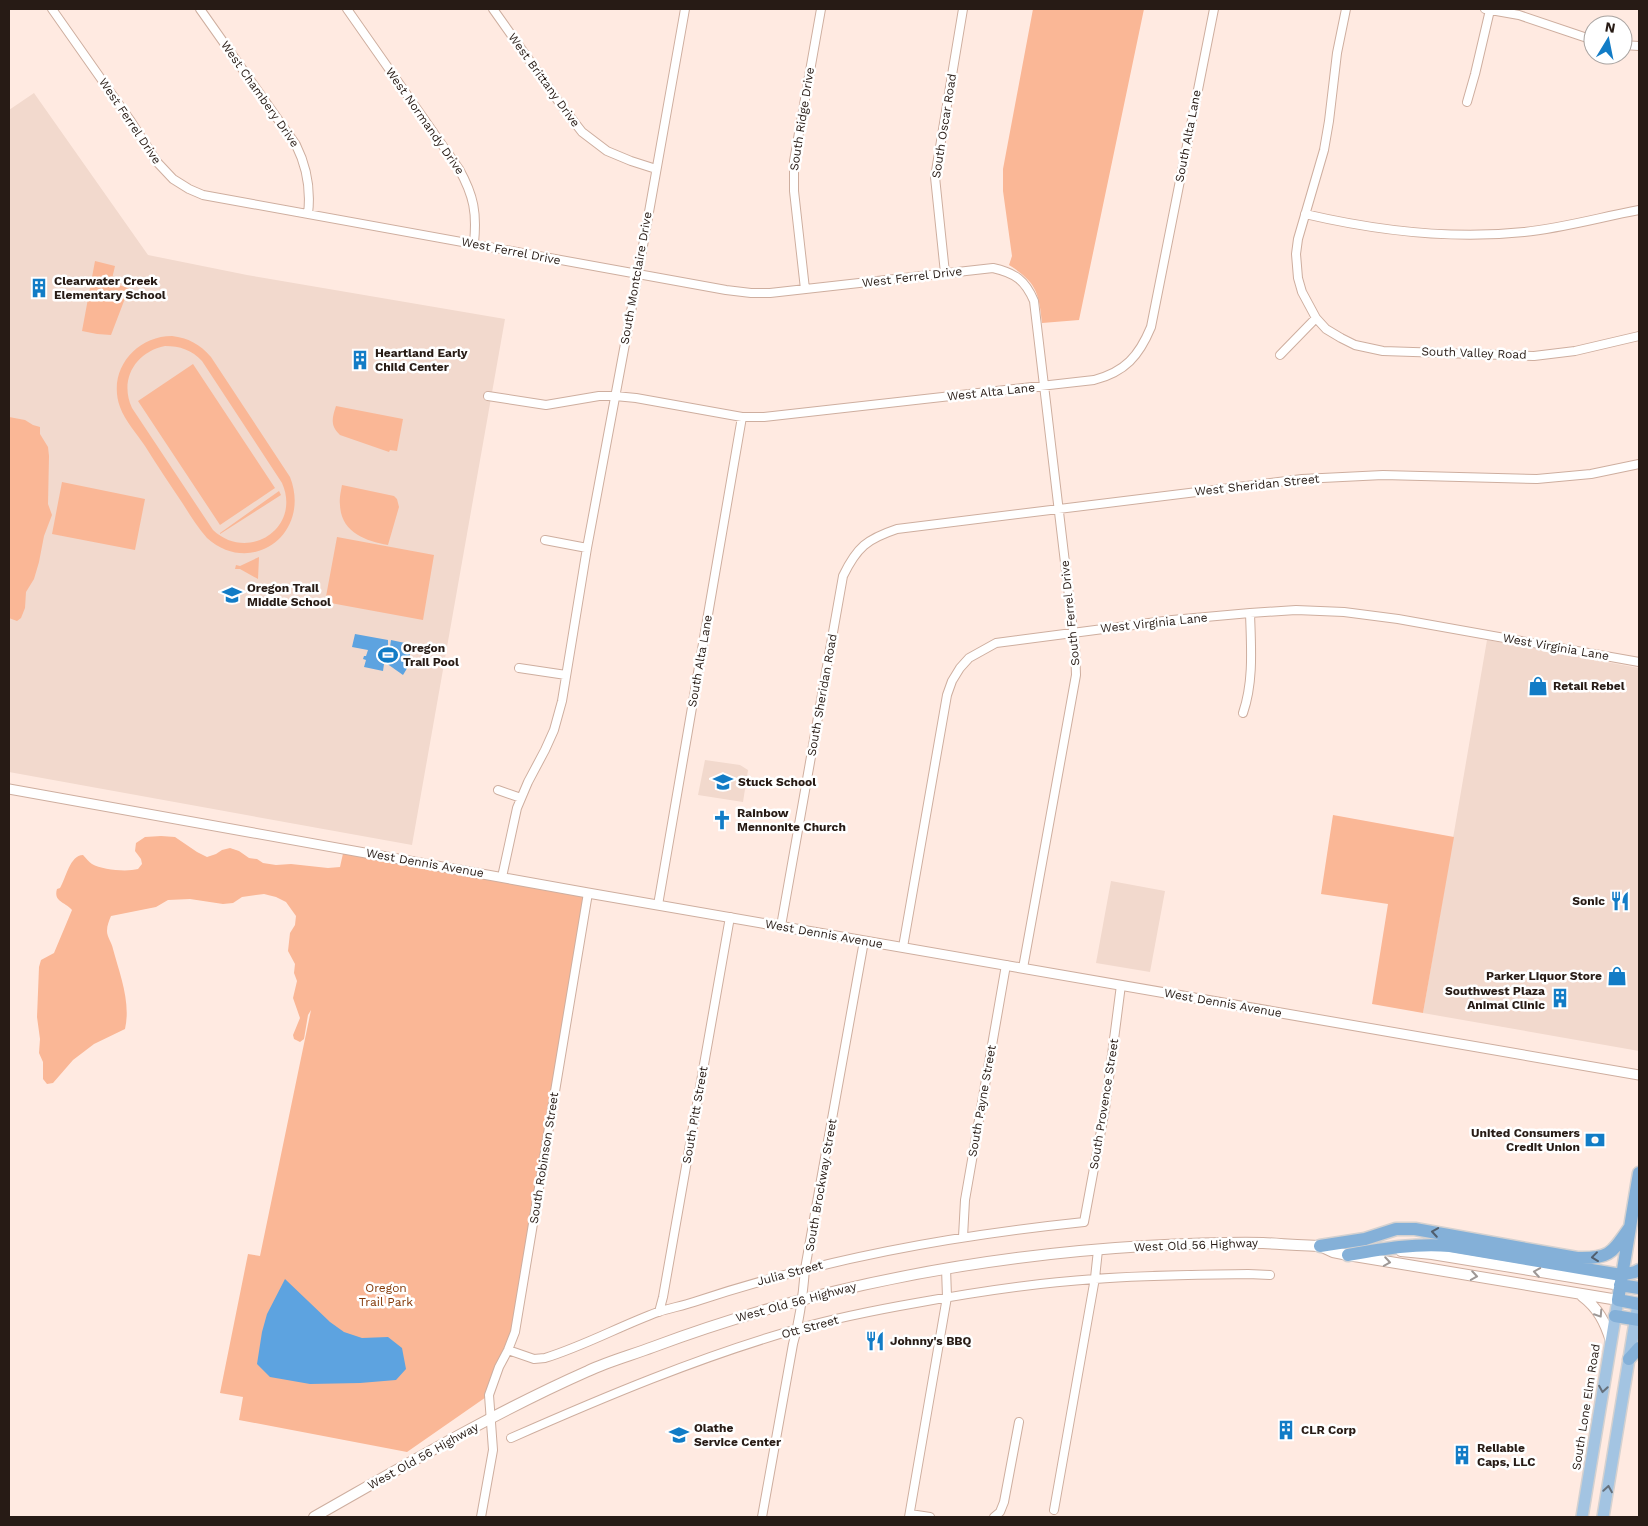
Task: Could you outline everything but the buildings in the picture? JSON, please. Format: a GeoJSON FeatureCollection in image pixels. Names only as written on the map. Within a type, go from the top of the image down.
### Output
{"type":"FeatureCollection","features":[{"type":"Feature","properties":{"kind":"highway"},"geometry":{"type":"LineString","coordinates":[[1618,1300],[1639,1173]]}},
{"type":"Feature","properties":{"kind":"highway"},"geometry":{"type":"LineString","coordinates":[[1320,1246],[1364,1239],[1396,1229],[1415,1229],[1577,1258],[1592,1258],[1610,1254],[1630,1227]]}},
{"type":"Feature","properties":{"kind":"highway"},"geometry":{"type":"LineString","coordinates":[[1348,1255],[1380,1249],[1431,1245],[1450,1246],[1621,1280],[1639,1288]]}},
{"type":"Feature","properties":{"kind":"highway"},"geometry":{"type":"LineString","coordinates":[[1621,1280],[1639,1270]]}},
{"type":"Feature","properties":{"kind":"highway","name":"West Old 56 Highway"},"geometry":{"type":"LineString","coordinates":[[1618,1300],[1639,1302]]}},
{"type":"Feature","properties":{"kind":"highway"},"geometry":{"type":"LineString","coordinates":[[1615,1316],[1637,1319]]}},
{"type":"Feature","properties":{"kind":"highway"},"geometry":{"type":"LineString","coordinates":[[1629,1359],[1639,1348]]}},
{"type":"Feature","properties":{"kind":"main road","name":"West Old 56 Highway"},"geometry":{"type":"LineString","coordinates":[[314,1517],[490,1419],[589,1370],[746,1315],[874,1281],[946,1268],[1033,1256],[1145,1246],[1239,1243],[1348,1246],[1380,1249]]}},
{"type":"Feature","properties":{"kind":"main road","name":"West Old 56 Highway"},"geometry":{"type":"LineString","coordinates":[[1320,1246],[1348,1255],[1618,1300]]}},
{"type":"Feature","properties":{"kind":"main road"},"geometry":{"type":"LineString","coordinates":[[1579,1294],[1592,1304],[1600,1314],[1606,1324],[1611,1341]]}},
{"type":"Feature","properties":{"kind":"main road","name":"South Lone Elm Road"},"geometry":{"type":"LineString","coordinates":[[1582,1517],[1618,1300]]}},
{"type":"Feature","properties":{"kind":"main road"},"geometry":{"type":"LineString","coordinates":[[1603,1517],[1639,1302]]}},
{"type":"Feature","properties":{"kind":"street","name":"West Ferrel Drive"},"geometry":{"type":"LineString","coordinates":[[52,9],[130,120],[157,162],[173,179],[188,189],[203,195],[751,293],[770,293],[993,268],[1008,271],[1021,280],[1029,290],[1034,301],[1036,314]]}},
{"type":"Feature","properties":{"kind":"street","name":"West Chambery Drive"},"geometry":{"type":"LineString","coordinates":[[200,9],[296,145],[303,161],[308,184],[308,214]]}},
{"type":"Feature","properties":{"kind":"street","name":"West Normandy Drive"},"geometry":{"type":"LineString","coordinates":[[347,9],[467,183],[475,209],[474,243]]}},
{"type":"Feature","properties":{"kind":"street","name":"West Brittany Drive"},"geometry":{"type":"LineString","coordinates":[[494,9],[582,132],[607,151],[656,169]]}},
{"type":"Feature","properties":{"kind":"street","name":"South Montclaire Drive"},"geometry":{"type":"LineString","coordinates":[[502,877],[514,820],[521,798],[554,730],[562,701],[614,396],[638,274],[685,9]]}},
{"type":"Feature","properties":{"kind":"street","name":"South Ridge Drive"},"geometry":{"type":"LineString","coordinates":[[805,289],[794,191],[794,170],[821,9]]}},
{"type":"Feature","properties":{"kind":"street","name":"South Oscar Road"},"geometry":{"type":"LineString","coordinates":[[945,273],[935,177],[963,9]]}},
{"type":"Feature","properties":{"kind":"street","name":"South Alta Lane"},"geometry":{"type":"LineString","coordinates":[[1163,263],[1214,9]]}},
{"type":"Feature","properties":{"kind":"street","name":"South Valley Road"},"geometry":{"type":"LineString","coordinates":[[1346,9],[1337,53],[1324,150],[1298,239],[1296,263],[1302,292],[1316,318],[1326,329],[1355,345],[1383,351],[1534,356],[1576,351],[1639,336]]}},
{"type":"Feature","properties":{"kind":"street"},"geometry":{"type":"LineString","coordinates":[[1466,102],[1475,74],[1488,9],[1531,19],[1583,37]]}},
{"type":"Feature","properties":{"kind":"street"},"geometry":{"type":"LineString","coordinates":[[1305,214],[1390,230],[1454,235],[1549,229],[1639,210]]}},
{"type":"Feature","properties":{"kind":"street","name":"West Alta Lane"},"geometry":{"type":"LineString","coordinates":[[742,417],[764,417],[1045,386],[1105,377],[1122,368],[1143,345],[1151,326],[1163,263]]}},
{"type":"Feature","properties":{"kind":"street","name":"South Ferrel Drive"},"geometry":{"type":"LineString","coordinates":[[1023,968],[1076,675],[1073,632],[1036,314]]}},
{"type":"Feature","properties":{"kind":"street"},"geometry":{"type":"LineString","coordinates":[[1280,356],[1316,318]]}},
{"type":"Feature","properties":{"kind":"street"},"geometry":{"type":"LineString","coordinates":[[488,396],[546,405],[599,396],[614,396],[636,398],[742,417]]}},
{"type":"Feature","properties":{"kind":"street","name":"South Alta Lane"},"geometry":{"type":"LineString","coordinates":[[658,905],[742,417]]}},
{"type":"Feature","properties":{"kind":"street","name":"West Sheridan Street"},"geometry":{"type":"LineString","coordinates":[[876,536],[897,528],[1302,479],[1383,475],[1537,480],[1591,474],[1639,464]]}},
{"type":"Feature","properties":{"kind":"street","name":"South Sheridan Road"},"geometry":{"type":"LineString","coordinates":[[781,926],[843,576],[859,550],[876,536]]}},
{"type":"Feature","properties":{"kind":"street"},"geometry":{"type":"LineString","coordinates":[[545,540],[587,548]]}},
{"type":"Feature","properties":{"kind":"street","name":"West Virginia Lane"},"geometry":{"type":"LineString","coordinates":[[903,947],[947,695],[952,681],[969,658],[996,643],[1073,632],[1250,613],[1296,610],[1367,614],[1639,662]]}},
{"type":"Feature","properties":{"kind":"street"},"geometry":{"type":"LineString","coordinates":[[1243,714],[1247,702],[1250,679],[1250,613]]}},
{"type":"Feature","properties":{"kind":"street"},"geometry":{"type":"LineString","coordinates":[[519,668],[566,675]]}},
{"type":"Feature","properties":{"kind":"street","name":"West Dennis Avenue"},"geometry":{"type":"LineString","coordinates":[[9,789],[588,893],[1639,1074]]}},
{"type":"Feature","properties":{"kind":"street"},"geometry":{"type":"LineString","coordinates":[[498,790],[521,798]]}},
{"type":"Feature","properties":{"kind":"street","name":"South Robinson Street"},"geometry":{"type":"LineString","coordinates":[[481,1517],[493,1450],[489,1395],[515,1332],[588,893]]}},
{"type":"Feature","properties":{"kind":"street","name":"South Pitt Street"},"geometry":{"type":"LineString","coordinates":[[659,1312],[730,917]]}},
{"type":"Feature","properties":{"kind":"street","name":"South Brockway Street"},"geometry":{"type":"LineString","coordinates":[[762,1517],[793,1344],[803,1299],[805,1269],[864,941]]}},
{"type":"Feature","properties":{"kind":"street","name":"South Payne Street"},"geometry":{"type":"LineString","coordinates":[[963,1237],[964,1200],[1006,965]]}},
{"type":"Feature","properties":{"kind":"street","name":"South Provence Street"},"geometry":{"type":"LineString","coordinates":[[1084,1222],[1105,1109],[1121,985]]}},
{"type":"Feature","properties":{"kind":"street","name":"Julia Street"},"geometry":{"type":"LineString","coordinates":[[508,1350],[534,1359],[545,1358],[659,1312],[747,1284],[805,1269],[876,1253],[963,1237],[1021,1228],[1084,1222]]}},
{"type":"Feature","properties":{"kind":"street"},"geometry":{"type":"LineString","coordinates":[[1054,1510],[1095,1278],[1098,1250]]}},
{"type":"Feature","properties":{"kind":"street"},"geometry":{"type":"LineString","coordinates":[[930,1517],[909,1516],[947,1297],[946,1268]]}},
{"type":"Feature","properties":{"kind":"street","name":"Ott Street"},"geometry":{"type":"LineString","coordinates":[[511,1438],[643,1382],[747,1344],[797,1329],[866,1312],[947,1297],[1095,1278],[1270,1275]]}},
{"type":"Feature","properties":{"kind":"street"},"geometry":{"type":"LineString","coordinates":[[994,1517],[1000,1512],[1004,1502],[1018,1422]]}},
{"type":"Feature","properties":{"kind":"shaded area","name":"Oregon Trail Middle School"},"geometry":{"type":"Polygon","coordinates":[[[34,93],[148,255],[247,275],[505,319],[412,845],[9,772],[9,110],[34,93]]]}},
{"type":"Feature","properties":{"kind":"shaded area"},"geometry":{"type":"Polygon","coordinates":[[[1487,640],[1639,668],[1639,1051],[1423,1013],[1487,640]]]}},
{"type":"Feature","properties":{"kind":"shaded area","name":"Stuck School"},"geometry":{"type":"Polygon","coordinates":[[[705,760],[740,765],[748,770],[743,802],[698,795],[705,760]]]}},
{"type":"Feature","properties":{"kind":"shaded area"},"geometry":{"type":"Polygon","coordinates":[[[1111,881],[1165,891],[1150,972],[1096,963],[1111,881]]]}},
{"type":"Feature","properties":{"kind":"green space"},"geometry":{"type":"Polygon","coordinates":[[[1033,9],[1144,9],[1079,320],[1042,323],[1039,303],[1031,283],[1009,265],[1012,256],[1003,191],[1003,169],[1033,9]]]}},
{"type":"Feature","properties":{"kind":"green space"},"geometry":{"type":"Polygon","coordinates":[[[95,261],[115,266],[111,283],[129,288],[111,335],[82,331],[95,261]]]}},
{"type":"Feature","properties":{"kind":"green space"},"geometry":{"type":"Polygon","coordinates":[[[172,336],[183,338],[193,342],[207,352],[290,477],[295,497],[293,516],[285,531],[274,544],[259,551],[242,553],[224,549],[207,538],[125,417],[117,394],[117,381],[121,369],[127,358],[136,349],[146,342],[172,336]],[[170,346],[154,349],[145,354],[132,369],[127,387],[128,398],[132,408],[213,530],[227,539],[241,543],[255,541],[268,536],[278,526],[285,514],[286,499],[282,483],[202,361],[190,351],[170,346]]]}},
{"type":"Feature","properties":{"kind":"green space"},"geometry":{"type":"Polygon","coordinates":[[[193,364],[275,488],[220,525],[138,401],[193,364]]]}},
{"type":"Feature","properties":{"kind":"green space"},"geometry":{"type":"Polygon","coordinates":[[[336,406],[403,419],[397,451],[390,450],[389,452],[340,435],[333,425],[336,406]]]}},
{"type":"Feature","properties":{"kind":"green space"},"geometry":{"type":"Polygon","coordinates":[[[9,417],[25,420],[40,427],[40,434],[48,447],[48,504],[52,515],[44,536],[34,579],[26,592],[25,608],[21,618],[17,621],[9,618],[9,417]]]}},
{"type":"Feature","properties":{"kind":"green space"},"geometry":{"type":"Polygon","coordinates":[[[62,482],[145,499],[135,550],[52,534],[62,482]]]}},
{"type":"Feature","properties":{"kind":"green space"},"geometry":{"type":"Polygon","coordinates":[[[342,485],[394,496],[397,499],[399,507],[388,545],[363,538],[356,534],[345,522],[341,514],[342,485]]]}},
{"type":"Feature","properties":{"kind":"green space"},"geometry":{"type":"Polygon","coordinates":[[[279,491],[281,495],[220,534],[220,533],[279,491]]]}},
{"type":"Feature","properties":{"kind":"green space"},"geometry":{"type":"Polygon","coordinates":[[[337,537],[434,555],[423,620],[325,602],[337,537]]]}},
{"type":"Feature","properties":{"kind":"green space"},"geometry":{"type":"Polygon","coordinates":[[[259,557],[258,579],[240,569],[235,569],[236,565],[240,566],[259,557]]]}},
{"type":"Feature","properties":{"kind":"green space"},"geometry":{"type":"Polygon","coordinates":[[[1333,815],[1454,837],[1423,1013],[1372,1004],[1388,904],[1321,894],[1333,815]]]}},
{"type":"Feature","properties":{"kind":"green space","name":"Oregon Trail Park"},"geometry":{"type":"Polygon","coordinates":[[[145,837],[175,837],[207,857],[230,848],[263,863],[328,868],[340,867],[344,849],[588,893],[515,1332],[489,1395],[407,1452],[239,1420],[243,1397],[220,1393],[248,1254],[260,1256],[311,1010],[308,1015],[304,1039],[300,1042],[294,1039],[293,1035],[300,1018],[293,998],[297,981],[294,973],[295,964],[288,951],[290,933],[295,925],[296,916],[286,902],[264,894],[242,897],[233,903],[223,904],[190,899],[168,900],[156,907],[111,916],[107,933],[126,999],[125,1029],[94,1044],[73,1060],[53,1083],[47,1084],[43,1079],[43,1062],[39,1053],[40,1039],[37,1017],[39,967],[41,960],[54,953],[72,910],[58,899],[57,889],[60,888],[72,863],[79,856],[83,855],[92,864],[102,868],[138,869],[142,864],[135,851],[136,843],[145,837]]]}},
{"type":"Feature","properties":{"kind":"water","name":"Oregon Trail Pool"},"geometry":{"type":"Polygon","coordinates":[[[355,634],[388,640],[388,648],[390,647],[391,640],[405,643],[407,649],[405,651],[410,652],[410,655],[403,675],[386,663],[384,664],[383,671],[364,667],[366,660],[363,659],[368,650],[352,647],[355,634]]]}},
{"type":"Feature","properties":{"kind":"water"},"geometry":{"type":"Polygon","coordinates":[[[285,1279],[330,1322],[344,1332],[362,1338],[388,1337],[402,1348],[406,1369],[396,1380],[360,1383],[310,1384],[270,1377],[257,1364],[267,1314],[285,1279]]]}},
{"type":"Feature","properties":{"kind":"place","name":"Clearwater Creek Elementary School"},"geometry":{"type":"Point","coordinates":[39,288]}},
{"type":"Feature","properties":{"kind":"place","name":"Heartland Early Child Center"},"geometry":{"type":"Point","coordinates":[360,360]}},
{"type":"Feature","properties":{"kind":"place","name":"Oregon Trail Middle School"},"geometry":{"type":"Point","coordinates":[232,595]}},
{"type":"Feature","properties":{"kind":"place","name":"Oregon Trail Pool"},"geometry":{"type":"Point","coordinates":[388,655]}},
{"type":"Feature","properties":{"kind":"place","name":"Retail Rebel"},"geometry":{"type":"Point","coordinates":[1538,686]}},
{"type":"Feature","properties":{"kind":"place","name":"Stuck School"},"geometry":{"type":"Point","coordinates":[723,782]}},
{"type":"Feature","properties":{"kind":"place","name":"Rainbow Mennonite Church"},"geometry":{"type":"Point","coordinates":[722,820]}},
{"type":"Feature","properties":{"kind":"place","name":"Sonic"},"geometry":{"type":"Point","coordinates":[1620,901]}},
{"type":"Feature","properties":{"kind":"place","name":"Parker Liquor Store"},"geometry":{"type":"Point","coordinates":[1617,976]}},
{"type":"Feature","properties":{"kind":"place","name":"Southwest Plaza Animal Clinic"},"geometry":{"type":"Point","coordinates":[1560,998]}},
{"type":"Feature","properties":{"kind":"place","name":"United Consumers Credit Union"},"geometry":{"type":"Point","coordinates":[1595,1140]}},
{"type":"Feature","properties":{"kind":"place","name":"Johnny's BBQ"},"geometry":{"type":"Point","coordinates":[875,1341]}},
{"type":"Feature","properties":{"kind":"place","name":"CLR Corp"},"geometry":{"type":"Point","coordinates":[1286,1430]}},
{"type":"Feature","properties":{"kind":"place","name":"Olathe Service Center"},"geometry":{"type":"Point","coordinates":[679,1435]}},
{"type":"Feature","properties":{"kind":"place","name":"Reliable Caps, LLC"},"geometry":{"type":"Point","coordinates":[1462,1455]}}]}
